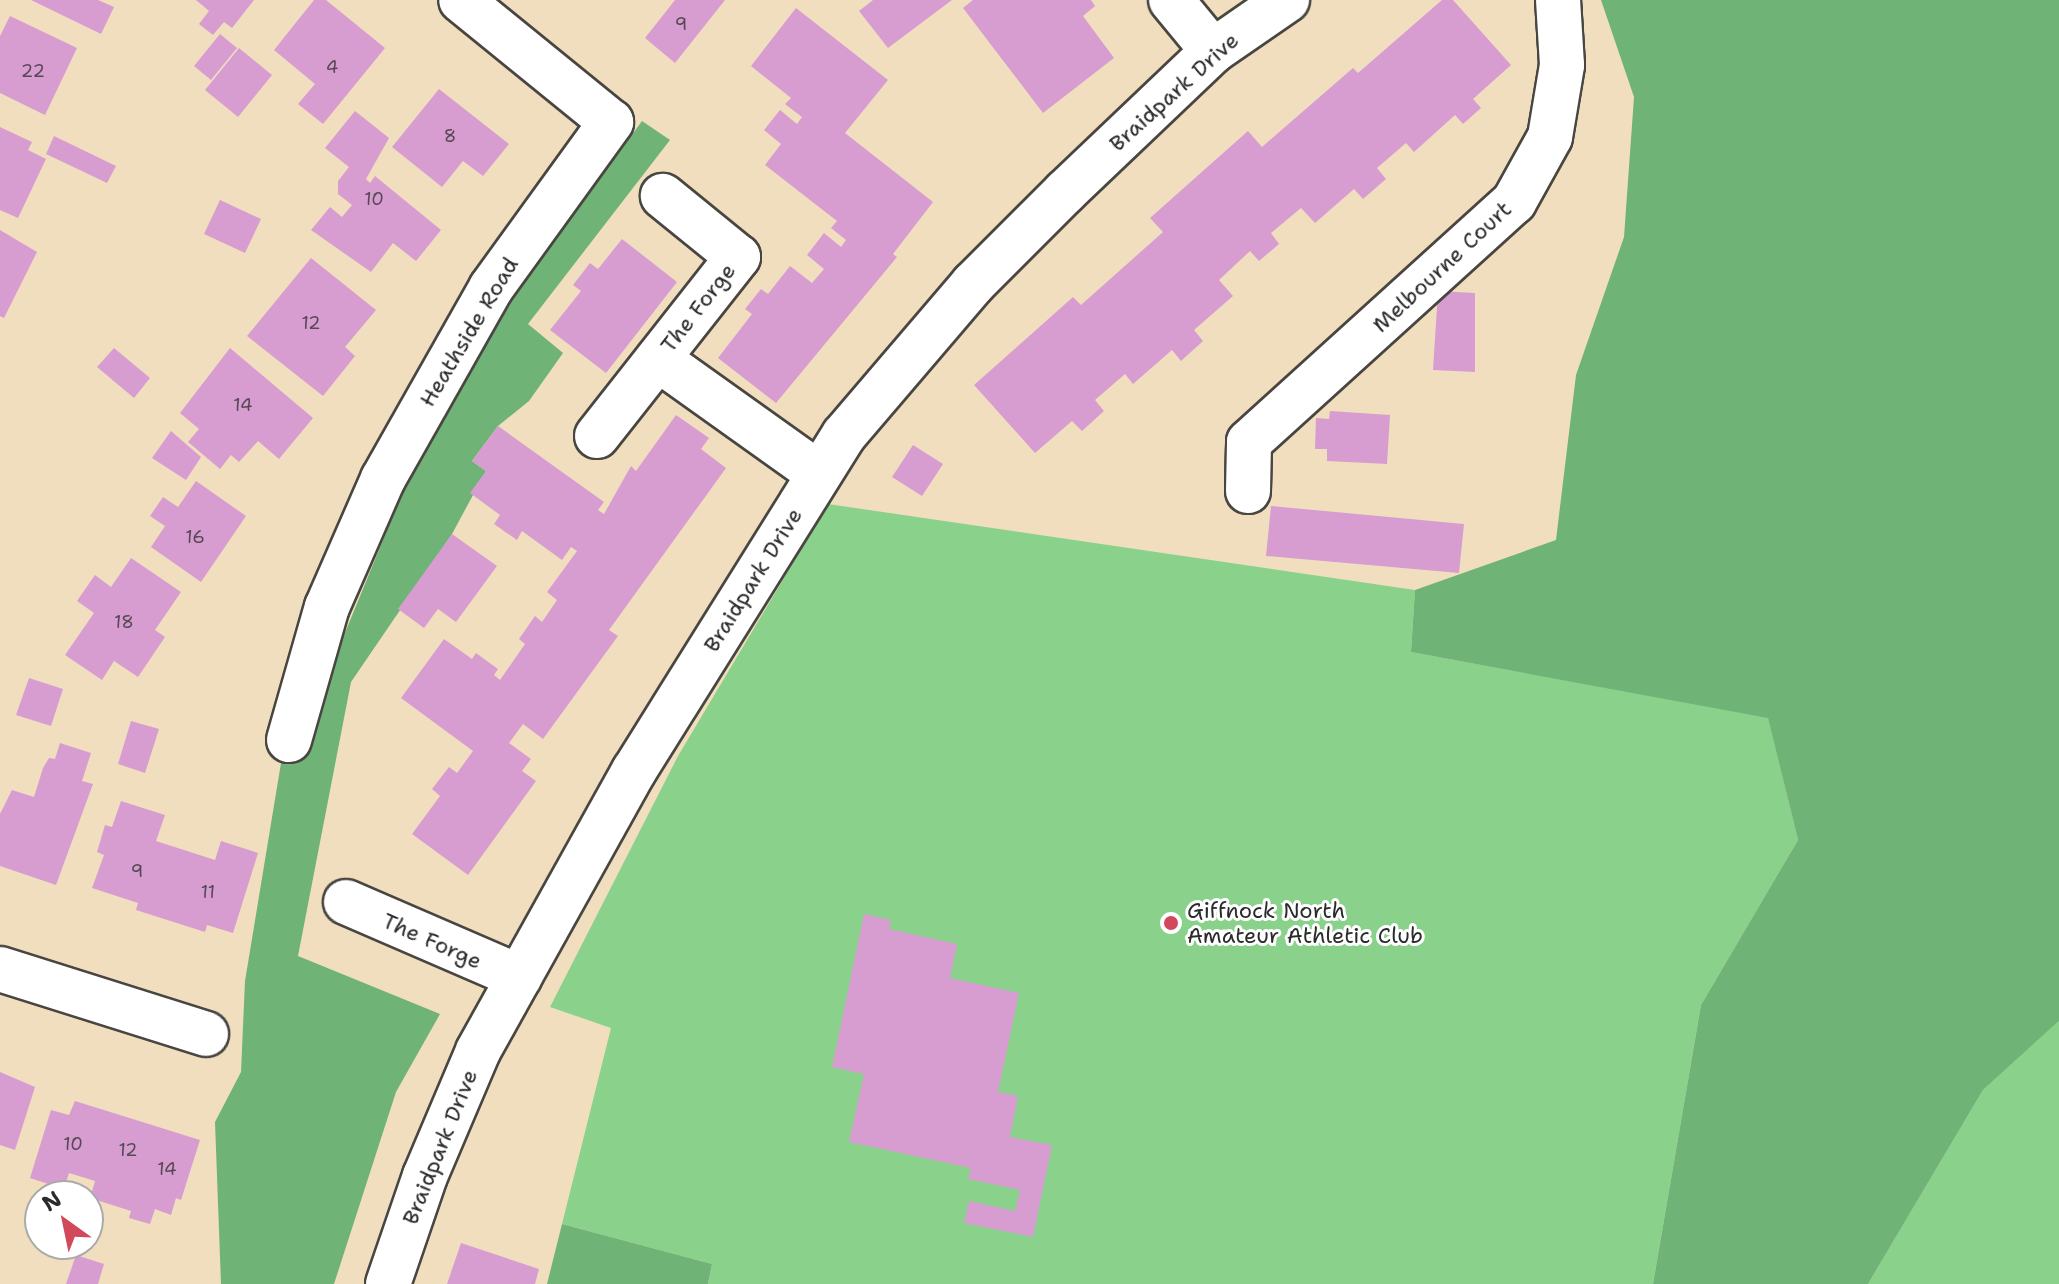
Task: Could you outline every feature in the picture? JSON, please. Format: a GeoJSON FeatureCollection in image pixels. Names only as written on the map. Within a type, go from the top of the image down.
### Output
{"type":"FeatureCollection","features":[{"type":"Feature","properties":{"kind":"street","name":"Heathside Road"},"geometry":{"type":"LineString","coordinates":[[289,740],[327,607],[383,479],[491,288],[611,122],[461,0]]}},
{"type":"Feature","properties":{"kind":"street"},"geometry":{"type":"LineString","coordinates":[[1171,0],[1213,51]]}},
{"type":"Feature","properties":{"kind":"street","name":"Braidpark Drive"},"geometry":{"type":"LineString","coordinates":[[388,1284],[443,1134],[478,1051],[634,771],[844,435],[973,284],[1213,51],[1287,0]]}},
{"type":"Feature","properties":{"kind":"street","name":"Melbourne Court"},"geometry":{"type":"LineString","coordinates":[[1248,491],[1249,442],[1514,202],[1550,137],[1562,65],[1558,0]]}},
{"type":"Feature","properties":{"kind":"street","name":"The Forge"},"geometry":{"type":"LineString","coordinates":[[597,436],[738,257],[663,196]]}},
{"type":"Feature","properties":{"kind":"street","name":"The Forge"},"geometry":{"type":"LineString","coordinates":[[658,359],[819,474]]}},
{"type":"Feature","properties":{"kind":"street","name":"The Forge"},"geometry":{"type":"LineString","coordinates":[[346,902],[519,977]]}},
{"type":"Feature","properties":{"kind":"street"},"geometry":{"type":"LineString","coordinates":[[0,969],[206,1034]]}},
{"type":"Feature","properties":{"kind":"green space"},"geometry":{"type":"Polygon","coordinates":[[[1601,0],[2059,0],[2059,1021],[1983,1090],[1868,1284],[1653,1284],[1701,1005],[1798,840],[1768,718],[1411,652],[1415,590],[1556,540],[1576,375],[1624,237],[1634,97],[1601,0]]]}},
{"type":"Feature","properties":{"kind":"green space"},"geometry":{"type":"Polygon","coordinates":[[[642,121],[670,140],[528,324],[563,353],[529,401],[498,426],[472,461],[486,471],[452,534],[351,682],[298,956],[440,1014],[396,1092],[334,1284],[221,1284],[215,1122],[241,1072],[245,981],[282,757],[294,757],[413,467],[504,311],[642,121]]]}},
{"type":"Feature","properties":{"kind":"green space","name":"Giffnock North Amateur Athletic Club"},"geometry":{"type":"Polygon","coordinates":[[[828,504],[1415,590],[1411,652],[1768,717],[1798,840],[1701,1005],[1653,1284],[708,1284],[712,1264],[562,1224],[611,1028],[550,1007],[678,756],[828,504]]]}},
{"type":"Feature","properties":{"kind":"green space"},"geometry":{"type":"Polygon","coordinates":[[[2059,1021],[2059,1284],[1868,1284],[1983,1090],[2059,1021]]]}},
{"type":"Feature","properties":{"kind":"green space"},"geometry":{"type":"Polygon","coordinates":[[[562,1224],[712,1264],[708,1284],[547,1284],[562,1224]]]}},
{"type":"Feature","properties":{"kind":"building"},"geometry":{"type":"Polygon","coordinates":[[[31,0],[98,0],[114,7],[101,34],[31,0]]]}},
{"type":"Feature","properties":{"kind":"building"},"geometry":{"type":"Polygon","coordinates":[[[196,0],[254,0],[232,28],[224,22],[213,35],[199,24],[209,11],[196,0]]]}},
{"type":"Feature","properties":{"kind":"building"},"geometry":{"type":"Polygon","coordinates":[[[314,0],[326,0],[385,48],[323,124],[298,104],[315,84],[274,50],[314,0]]]}},
{"type":"Feature","properties":{"kind":"building"},"geometry":{"type":"Polygon","coordinates":[[[675,0],[725,0],[675,63],[645,38],[675,0]]]}},
{"type":"Feature","properties":{"kind":"building"},"geometry":{"type":"Polygon","coordinates":[[[873,0],[952,0],[888,48],[859,11],[873,0]]]}},
{"type":"Feature","properties":{"kind":"building"},"geometry":{"type":"Polygon","coordinates":[[[973,0],[1091,0],[1095,6],[1083,16],[1114,58],[1043,113],[963,8],[973,0]]]}},
{"type":"Feature","properties":{"kind":"building"},"geometry":{"type":"Polygon","coordinates":[[[1442,0],[1453,0],[1511,65],[1473,99],[1481,108],[1463,124],[1455,115],[1414,152],[1406,143],[1377,168],[1386,179],[1363,199],[1354,189],[1315,223],[1301,208],[1271,233],[1279,244],[1259,261],[1250,251],[1219,280],[1233,296],[1194,330],[1203,341],[1181,361],[1172,350],[1133,384],[1125,374],[1095,400],[1104,411],[1082,431],[1072,421],[1035,453],[974,385],[1073,297],[1081,305],[1163,232],[1150,218],[1248,131],[1262,147],[1353,68],[1358,73],[1442,0]]]}},
{"type":"Feature","properties":{"kind":"building"},"geometry":{"type":"Polygon","coordinates":[[[796,8],[888,80],[845,133],[933,202],[893,254],[897,257],[776,403],[718,358],[752,314],[745,309],[761,289],[768,294],[790,266],[812,283],[824,269],[807,255],[824,233],[841,247],[846,240],[831,228],[837,221],[765,165],[781,144],[764,130],[780,110],[797,124],[802,117],[785,104],[791,98],[751,66],[796,8]]]}},
{"type":"Feature","properties":{"kind":"building"},"geometry":{"type":"Polygon","coordinates":[[[10,16],[77,48],[45,115],[0,93],[0,36],[10,16]]]}},
{"type":"Feature","properties":{"kind":"building"},"geometry":{"type":"Polygon","coordinates":[[[220,34],[237,48],[211,80],[194,66],[220,34]]]}},
{"type":"Feature","properties":{"kind":"building"},"geometry":{"type":"Polygon","coordinates":[[[239,48],[272,75],[238,117],[205,90],[239,48]]]}},
{"type":"Feature","properties":{"kind":"building"},"geometry":{"type":"Polygon","coordinates":[[[439,89],[509,144],[483,176],[463,161],[442,187],[392,147],[439,89]]]}},
{"type":"Feature","properties":{"kind":"building"},"geometry":{"type":"Polygon","coordinates":[[[355,111],[389,138],[366,179],[370,183],[375,176],[441,230],[416,261],[393,243],[371,272],[311,230],[330,207],[342,217],[352,205],[338,194],[338,181],[349,167],[325,148],[355,111]]]}},
{"type":"Feature","properties":{"kind":"building"},"geometry":{"type":"Polygon","coordinates":[[[0,127],[32,142],[28,150],[46,159],[18,218],[0,210],[0,127]]]}},
{"type":"Feature","properties":{"kind":"building"},"geometry":{"type":"Polygon","coordinates":[[[54,136],[116,166],[107,183],[46,154],[54,136]]]}},
{"type":"Feature","properties":{"kind":"building"},"geometry":{"type":"Polygon","coordinates":[[[220,200],[261,219],[245,253],[204,234],[220,200]]]}},
{"type":"Feature","properties":{"kind":"building"},"geometry":{"type":"Polygon","coordinates":[[[0,230],[37,252],[4,318],[0,316],[0,230]]]}},
{"type":"Feature","properties":{"kind":"building"},"geometry":{"type":"Polygon","coordinates":[[[622,239],[677,282],[606,373],[550,330],[581,291],[573,285],[590,263],[598,269],[622,239]]]}},
{"type":"Feature","properties":{"kind":"building"},"geometry":{"type":"Polygon","coordinates":[[[311,258],[376,310],[345,347],[355,356],[323,396],[247,336],[311,258]]]}},
{"type":"Feature","properties":{"kind":"building"},"geometry":{"type":"Polygon","coordinates":[[[1438,291],[1475,293],[1475,372],[1433,370],[1438,291]]]}},
{"type":"Feature","properties":{"kind":"building"},"geometry":{"type":"Polygon","coordinates":[[[114,348],[150,378],[134,398],[97,367],[114,348]]]}},
{"type":"Feature","properties":{"kind":"building"},"geometry":{"type":"Polygon","coordinates":[[[230,348],[313,418],[279,459],[258,441],[239,462],[231,455],[220,469],[188,442],[199,429],[180,413],[230,348]]]}},
{"type":"Feature","properties":{"kind":"building"},"geometry":{"type":"Polygon","coordinates":[[[1330,411],[1390,415],[1387,464],[1327,461],[1327,449],[1315,449],[1316,418],[1329,419],[1330,411]]]}},
{"type":"Feature","properties":{"kind":"building"},"geometry":{"type":"Polygon","coordinates":[[[676,415],[709,438],[701,449],[726,468],[609,630],[618,636],[543,739],[523,724],[509,743],[531,759],[522,771],[536,781],[468,875],[412,834],[440,796],[432,789],[449,767],[457,773],[473,751],[401,698],[444,639],[472,659],[476,653],[498,669],[494,675],[500,680],[525,644],[519,639],[535,616],[542,622],[557,600],[547,592],[577,551],[571,547],[562,560],[522,531],[517,540],[494,524],[500,515],[470,493],[486,471],[472,461],[498,426],[604,502],[598,510],[604,514],[631,466],[636,471],[676,415]]]}},
{"type":"Feature","properties":{"kind":"building"},"geometry":{"type":"Polygon","coordinates":[[[171,431],[201,457],[186,480],[152,458],[171,431]]]}},
{"type":"Feature","properties":{"kind":"building"},"geometry":{"type":"Polygon","coordinates":[[[913,445],[943,464],[922,496],[892,477],[913,445]]]}},
{"type":"Feature","properties":{"kind":"building"},"geometry":{"type":"Polygon","coordinates":[[[196,481],[246,516],[201,582],[151,547],[165,526],[150,516],[163,497],[178,507],[196,481]]]}},
{"type":"Feature","properties":{"kind":"building"},"geometry":{"type":"Polygon","coordinates":[[[1271,506],[1464,524],[1459,573],[1266,556],[1271,506]]]}},
{"type":"Feature","properties":{"kind":"building"},"geometry":{"type":"Polygon","coordinates":[[[452,534],[497,566],[456,622],[438,609],[424,628],[398,609],[452,534]]]}},
{"type":"Feature","properties":{"kind":"building"},"geometry":{"type":"Polygon","coordinates":[[[131,558],[181,592],[155,630],[165,637],[138,677],[114,661],[102,680],[65,655],[94,613],[77,601],[95,575],[111,587],[131,558]]]}},
{"type":"Feature","properties":{"kind":"building"},"geometry":{"type":"Polygon","coordinates":[[[29,678],[63,689],[51,726],[16,715],[29,678]]]}},
{"type":"Feature","properties":{"kind":"building"},"geometry":{"type":"Polygon","coordinates":[[[131,721],[159,729],[145,773],[118,764],[131,721]]]}},
{"type":"Feature","properties":{"kind":"building"},"geometry":{"type":"Polygon","coordinates":[[[60,743],[91,753],[82,781],[93,784],[56,885],[0,866],[0,814],[12,790],[34,797],[43,768],[49,758],[55,759],[60,743]]]}},
{"type":"Feature","properties":{"kind":"building"},"geometry":{"type":"Polygon","coordinates":[[[121,801],[165,815],[156,841],[215,860],[221,841],[258,853],[233,933],[207,925],[205,932],[136,910],[138,903],[92,888],[104,855],[97,852],[105,825],[112,827],[121,801]]]}},
{"type":"Feature","properties":{"kind":"building"},"geometry":{"type":"Polygon","coordinates":[[[864,914],[891,920],[889,929],[957,944],[950,978],[1019,993],[998,1092],[1018,1096],[1010,1137],[1052,1145],[1033,1237],[964,1223],[969,1201],[1015,1211],[1020,1190],[968,1179],[971,1168],[849,1142],[864,1074],[832,1067],[864,914]]]}},
{"type":"Feature","properties":{"kind":"building"},"geometry":{"type":"Polygon","coordinates":[[[0,1072],[35,1087],[15,1150],[0,1145],[0,1072]]]}},
{"type":"Feature","properties":{"kind":"building"},"geometry":{"type":"Polygon","coordinates":[[[75,1101],[200,1140],[181,1200],[176,1198],[171,1215],[155,1209],[150,1224],[129,1218],[131,1211],[104,1202],[104,1180],[92,1180],[69,1173],[67,1180],[30,1178],[51,1110],[69,1115],[75,1101]]]}},
{"type":"Feature","properties":{"kind":"building"},"geometry":{"type":"Polygon","coordinates":[[[461,1243],[539,1269],[535,1284],[447,1284],[461,1243]]]}},
{"type":"Feature","properties":{"kind":"building"},"geometry":{"type":"Polygon","coordinates":[[[74,1260],[104,1264],[98,1284],[66,1284],[74,1260]]]}},
{"type":"Feature","properties":{"kind":"place","name":"Giffnock North Amateur Athletic Club"},"geometry":{"type":"Point","coordinates":[1171,923]}}]}
